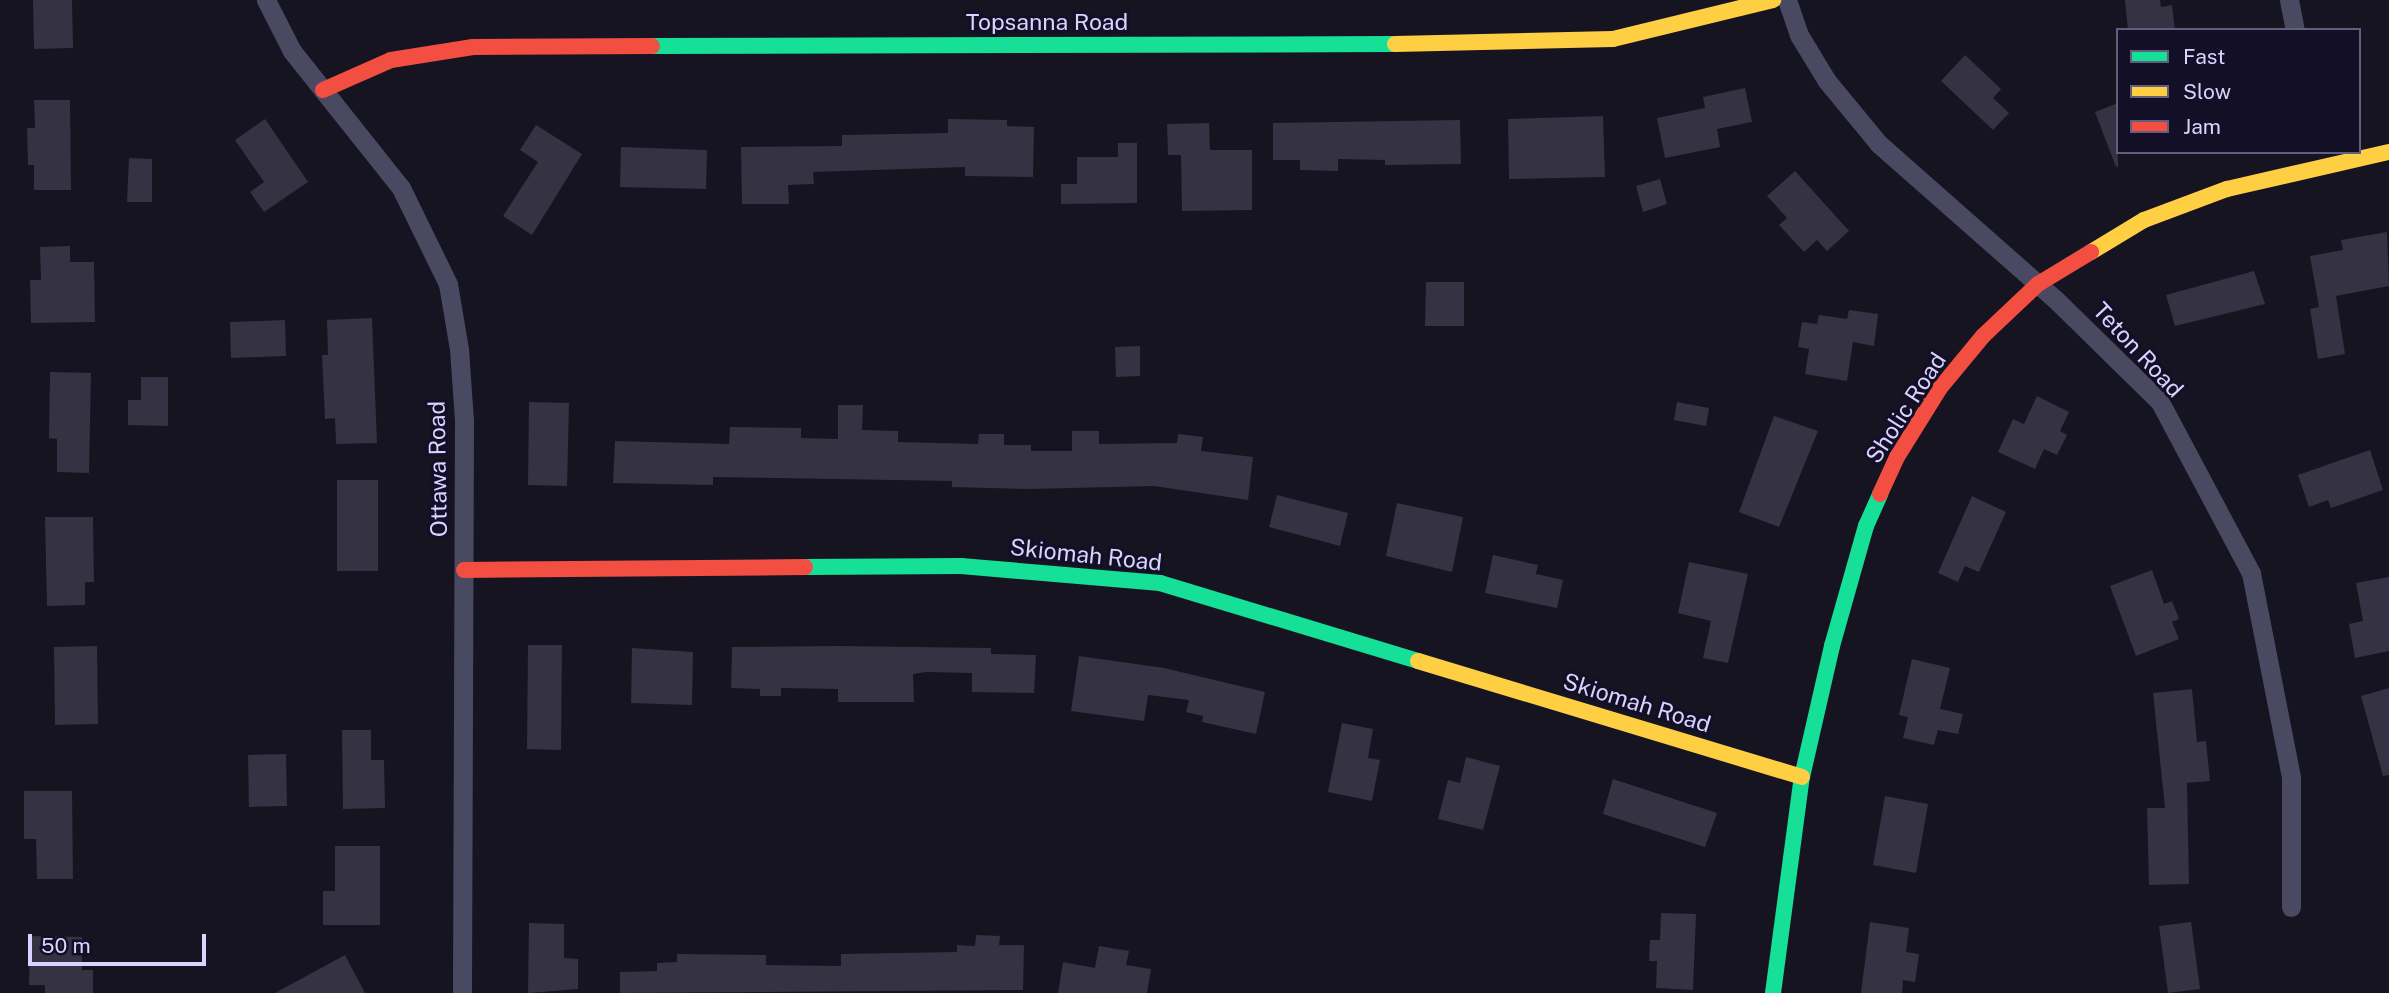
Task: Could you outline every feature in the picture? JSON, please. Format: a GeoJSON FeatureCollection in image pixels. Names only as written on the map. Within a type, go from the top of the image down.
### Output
{"type":"FeatureCollection","features":[{"type":"Feature","properties":{"kind":"street","name":"Ottawa Road"},"geometry":{"type":"LineString","coordinates":[[266,0],[292,51],[401,188],[448,284],[459,349],[464,420],[462,993]]}},
{"type":"Feature","properties":{"kind":"street","name":"Topsanna Road"},"geometry":{"type":"LineString","coordinates":[[323,90],[391,60],[473,47],[1493,44],[1613,39],[1773,0]]}},
{"type":"Feature","properties":{"kind":"street","name":"Teton Road"},"geometry":{"type":"LineString","coordinates":[[1787,0],[1799,35],[1827,81],[1879,144],[2038,284],[2160,402],[2251,573],[2291,778],[2291,907]]}},
{"type":"Feature","properties":{"kind":"street"},"geometry":{"type":"LineString","coordinates":[[2289,0],[2295,28]]}},
{"type":"Feature","properties":{"kind":"street","name":"Sholic Road"},"geometry":{"type":"LineString","coordinates":[[1773,993],[1802,777],[1866,526],[1897,457],[1940,388],[1983,337],[2038,284],[2144,220],[2322,158],[2389,152]]}},
{"type":"Feature","properties":{"kind":"street","name":"Skiomah Road"},"geometry":{"type":"LineString","coordinates":[[464,570],[961,566],[1160,583],[1802,777]]}},
{"type":"Feature","properties":{"kind":"building"},"geometry":{"type":"Polygon","coordinates":[[[33,0],[72,0],[73,48],[34,49],[33,0]]]}},
{"type":"Feature","properties":{"kind":"building"},"geometry":{"type":"Polygon","coordinates":[[[2125,0],[2160,0],[2161,7],[2172,5],[2175,28],[2128,28],[2125,0]]]}},
{"type":"Feature","properties":{"kind":"building"},"geometry":{"type":"Polygon","coordinates":[[[1965,55],[2001,89],[1993,98],[2009,113],[1993,130],[1941,81],[1965,55]]]}},
{"type":"Feature","properties":{"kind":"building"},"geometry":{"type":"Polygon","coordinates":[[[1745,88],[1752,122],[1717,129],[1720,147],[1665,158],[1657,118],[1705,108],[1703,97],[1745,88]]]}},
{"type":"Feature","properties":{"kind":"building"},"geometry":{"type":"Polygon","coordinates":[[[34,100],[70,100],[71,190],[34,190],[34,165],[28,165],[27,128],[35,128],[34,100]]]}},
{"type":"Feature","properties":{"kind":"building"},"geometry":{"type":"Polygon","coordinates":[[[2116,104],[2118,167],[2116,167],[2095,112],[2116,104]]]}},
{"type":"Feature","properties":{"kind":"building"},"geometry":{"type":"Polygon","coordinates":[[[1603,116],[1605,177],[1509,179],[1508,119],[1603,116]]]}},
{"type":"Feature","properties":{"kind":"building"},"geometry":{"type":"Polygon","coordinates":[[[265,119],[308,182],[264,212],[250,192],[264,182],[235,140],[265,119]]]}},
{"type":"Feature","properties":{"kind":"building"},"geometry":{"type":"Polygon","coordinates":[[[948,119],[1007,120],[1007,126],[1034,127],[1033,177],[965,176],[965,167],[813,172],[814,184],[788,185],[789,204],[742,204],[741,147],[842,146],[842,135],[948,133],[948,119]]]}},
{"type":"Feature","properties":{"kind":"building"},"geometry":{"type":"Polygon","coordinates":[[[1460,120],[1461,164],[1385,165],[1385,160],[1338,159],[1338,171],[1300,170],[1300,160],[1273,160],[1273,123],[1460,120]]]}},
{"type":"Feature","properties":{"kind":"building"},"geometry":{"type":"Polygon","coordinates":[[[1209,123],[1210,150],[1252,150],[1252,210],[1182,211],[1181,155],[1168,155],[1167,124],[1209,123]]]}},
{"type":"Feature","properties":{"kind":"building"},"geometry":{"type":"Polygon","coordinates":[[[536,125],[582,154],[532,235],[503,216],[538,162],[520,150],[536,125]]]}},
{"type":"Feature","properties":{"kind":"building"},"geometry":{"type":"Polygon","coordinates":[[[1118,143],[1137,143],[1137,203],[1061,204],[1061,184],[1077,184],[1077,157],[1118,157],[1118,143]]]}},
{"type":"Feature","properties":{"kind":"building"},"geometry":{"type":"Polygon","coordinates":[[[621,147],[707,150],[706,189],[620,187],[621,147]]]}},
{"type":"Feature","properties":{"kind":"building"},"geometry":{"type":"Polygon","coordinates":[[[129,158],[152,159],[152,202],[127,202],[129,158]]]}},
{"type":"Feature","properties":{"kind":"building"},"geometry":{"type":"Polygon","coordinates":[[[1795,171],[1849,231],[1827,251],[1817,240],[1804,252],[1779,225],[1787,218],[1767,196],[1795,171]]]}},
{"type":"Feature","properties":{"kind":"building"},"geometry":{"type":"Polygon","coordinates":[[[1660,179],[1667,204],[1643,212],[1636,186],[1660,179]]]}},
{"type":"Feature","properties":{"kind":"building"},"geometry":{"type":"Polygon","coordinates":[[[2387,232],[2389,286],[2336,296],[2345,354],[2318,359],[2310,309],[2319,307],[2310,256],[2343,250],[2341,240],[2387,232]]]}},
{"type":"Feature","properties":{"kind":"building"},"geometry":{"type":"Polygon","coordinates":[[[70,246],[70,262],[94,262],[95,322],[31,323],[30,280],[41,280],[40,247],[70,246]]]}},
{"type":"Feature","properties":{"kind":"building"},"geometry":{"type":"Polygon","coordinates":[[[2254,271],[2265,304],[2175,326],[2166,295],[2254,271]]]}},
{"type":"Feature","properties":{"kind":"building"},"geometry":{"type":"Polygon","coordinates":[[[1426,282],[1464,282],[1464,326],[1425,326],[1426,282]]]}},
{"type":"Feature","properties":{"kind":"building"},"geometry":{"type":"Polygon","coordinates":[[[1849,310],[1878,314],[1874,346],[1853,342],[1847,381],[1805,374],[1809,349],[1798,347],[1802,322],[1817,324],[1819,315],[1847,319],[1849,310]]]}},
{"type":"Feature","properties":{"kind":"building"},"geometry":{"type":"Polygon","coordinates":[[[372,318],[377,443],[336,444],[335,418],[325,419],[322,355],[328,355],[327,320],[372,318]]]}},
{"type":"Feature","properties":{"kind":"building"},"geometry":{"type":"Polygon","coordinates":[[[285,320],[286,356],[231,358],[230,322],[285,320]]]}},
{"type":"Feature","properties":{"kind":"building"},"geometry":{"type":"Polygon","coordinates":[[[1140,346],[1140,376],[1116,377],[1115,347],[1140,346]]]}},
{"type":"Feature","properties":{"kind":"building"},"geometry":{"type":"Polygon","coordinates":[[[50,372],[91,373],[89,473],[57,472],[57,439],[49,438],[50,372]]]}},
{"type":"Feature","properties":{"kind":"building"},"geometry":{"type":"Polygon","coordinates":[[[141,377],[168,377],[168,426],[128,425],[128,400],[141,400],[141,377]]]}},
{"type":"Feature","properties":{"kind":"building"},"geometry":{"type":"Polygon","coordinates":[[[2037,396],[2069,412],[2060,431],[2067,435],[2057,455],[2044,449],[2035,469],[1998,452],[2013,419],[2024,424],[2037,396]]]}},
{"type":"Feature","properties":{"kind":"building"},"geometry":{"type":"Polygon","coordinates":[[[529,402],[569,403],[567,486],[528,485],[529,402]]]}},
{"type":"Feature","properties":{"kind":"building"},"geometry":{"type":"Polygon","coordinates":[[[1677,402],[1709,408],[1706,426],[1674,420],[1677,402]]]}},
{"type":"Feature","properties":{"kind":"building"},"geometry":{"type":"Polygon","coordinates":[[[838,405],[863,405],[862,430],[898,431],[898,442],[978,444],[979,434],[1004,434],[1004,445],[1031,445],[1031,451],[1072,451],[1072,431],[1099,431],[1099,444],[1177,443],[1178,434],[1203,437],[1201,451],[1253,457],[1248,500],[1154,486],[1029,489],[952,487],[952,481],[713,477],[713,485],[613,483],[615,441],[729,444],[730,427],[801,428],[801,438],[838,439],[838,405]]]}},
{"type":"Feature","properties":{"kind":"building"},"geometry":{"type":"Polygon","coordinates":[[[1774,416],[1818,431],[1779,527],[1739,512],[1774,416]]]}},
{"type":"Feature","properties":{"kind":"building"},"geometry":{"type":"Polygon","coordinates":[[[2370,450],[2383,490],[2331,508],[2328,500],[2309,507],[2298,475],[2370,450]]]}},
{"type":"Feature","properties":{"kind":"building"},"geometry":{"type":"Polygon","coordinates":[[[337,480],[378,480],[378,571],[337,571],[337,480]]]}},
{"type":"Feature","properties":{"kind":"building"},"geometry":{"type":"Polygon","coordinates":[[[1277,495],[1348,513],[1340,546],[1269,527],[1277,495]]]}},
{"type":"Feature","properties":{"kind":"building"},"geometry":{"type":"Polygon","coordinates":[[[1972,496],[2006,512],[1979,572],[1965,566],[1958,582],[1938,573],[1972,496]]]}},
{"type":"Feature","properties":{"kind":"building"},"geometry":{"type":"Polygon","coordinates":[[[1397,503],[1463,517],[1452,572],[1386,556],[1397,503]]]}},
{"type":"Feature","properties":{"kind":"building"},"geometry":{"type":"Polygon","coordinates":[[[45,517],[93,517],[94,582],[85,582],[85,605],[47,606],[45,517]]]}},
{"type":"Feature","properties":{"kind":"building"},"geometry":{"type":"Polygon","coordinates":[[[1493,555],[1538,565],[1536,574],[1563,580],[1557,608],[1485,593],[1493,555]]]}},
{"type":"Feature","properties":{"kind":"building"},"geometry":{"type":"Polygon","coordinates":[[[1689,562],[1748,574],[1728,663],[1703,658],[1711,621],[1678,613],[1689,562]]]}},
{"type":"Feature","properties":{"kind":"building"},"geometry":{"type":"Polygon","coordinates":[[[2152,570],[2164,604],[2172,601],[2179,619],[2172,622],[2179,639],[2136,656],[2110,586],[2152,570]]]}},
{"type":"Feature","properties":{"kind":"building"},"geometry":{"type":"Polygon","coordinates":[[[2389,577],[2389,651],[2355,658],[2349,624],[2363,621],[2356,583],[2389,577]]]}},
{"type":"Feature","properties":{"kind":"building"},"geometry":{"type":"Polygon","coordinates":[[[528,645],[562,645],[561,750],[527,749],[528,645]]]}},
{"type":"Feature","properties":{"kind":"building"},"geometry":{"type":"Polygon","coordinates":[[[97,646],[98,724],[55,725],[54,647],[97,646]]]}},
{"type":"Feature","properties":{"kind":"building"},"geometry":{"type":"Polygon","coordinates":[[[732,647],[991,648],[991,654],[1036,655],[1034,693],[972,692],[972,673],[926,672],[913,674],[914,702],[838,702],[838,689],[781,688],[781,696],[760,696],[760,689],[731,688],[732,647]]]}},
{"type":"Feature","properties":{"kind":"building"},"geometry":{"type":"Polygon","coordinates":[[[632,648],[693,652],[692,705],[631,703],[632,648]]]}},
{"type":"Feature","properties":{"kind":"building"},"geometry":{"type":"Polygon","coordinates":[[[1079,656],[1164,668],[1265,692],[1256,734],[1202,722],[1203,716],[1186,712],[1189,700],[1148,695],[1144,721],[1071,711],[1079,656]]]}},
{"type":"Feature","properties":{"kind":"building"},"geometry":{"type":"Polygon","coordinates":[[[1912,659],[1950,668],[1940,709],[1963,714],[1958,734],[1938,730],[1934,745],[1903,738],[1908,717],[1899,715],[1912,659]]]}},
{"type":"Feature","properties":{"kind":"building"},"geometry":{"type":"Polygon","coordinates":[[[2389,688],[2389,775],[2383,776],[2361,696],[2389,688]]]}},
{"type":"Feature","properties":{"kind":"building"},"geometry":{"type":"Polygon","coordinates":[[[2192,689],[2197,742],[2206,741],[2210,781],[2187,783],[2189,884],[2149,885],[2147,808],[2165,808],[2153,693],[2192,689]]]}},
{"type":"Feature","properties":{"kind":"building"},"geometry":{"type":"Polygon","coordinates":[[[1342,723],[1373,729],[1368,758],[1380,760],[1372,801],[1328,792],[1342,723]]]}},
{"type":"Feature","properties":{"kind":"building"},"geometry":{"type":"Polygon","coordinates":[[[342,730],[371,730],[371,760],[384,760],[385,808],[343,809],[342,730]]]}},
{"type":"Feature","properties":{"kind":"building"},"geometry":{"type":"Polygon","coordinates":[[[286,754],[287,806],[249,807],[248,755],[286,754]]]}},
{"type":"Feature","properties":{"kind":"building"},"geometry":{"type":"Polygon","coordinates":[[[1466,757],[1500,766],[1483,830],[1438,819],[1448,780],[1460,783],[1466,757]]]}},
{"type":"Feature","properties":{"kind":"building"},"geometry":{"type":"Polygon","coordinates":[[[1613,779],[1717,813],[1705,847],[1603,814],[1613,779]]]}},
{"type":"Feature","properties":{"kind":"building"},"geometry":{"type":"Polygon","coordinates":[[[24,791],[72,791],[73,879],[37,879],[36,839],[24,839],[24,791]]]}},
{"type":"Feature","properties":{"kind":"building"},"geometry":{"type":"Polygon","coordinates":[[[1885,796],[1928,804],[1916,873],[1873,865],[1885,796]]]}},
{"type":"Feature","properties":{"kind":"building"},"geometry":{"type":"Polygon","coordinates":[[[335,846],[380,846],[380,925],[323,925],[323,891],[335,891],[335,846]]]}},
{"type":"Feature","properties":{"kind":"building"},"geometry":{"type":"Polygon","coordinates":[[[1661,913],[1696,914],[1693,990],[1656,988],[1657,961],[1649,961],[1650,940],[1660,940],[1661,913]]]}},
{"type":"Feature","properties":{"kind":"building"},"geometry":{"type":"Polygon","coordinates":[[[1870,922],[1909,928],[1906,952],[1919,954],[1915,982],[1903,980],[1902,993],[1861,993],[1870,922]]]}},
{"type":"Feature","properties":{"kind":"building"},"geometry":{"type":"Polygon","coordinates":[[[2191,922],[2200,989],[2168,993],[2159,926],[2191,922]]]}},
{"type":"Feature","properties":{"kind":"building"},"geometry":{"type":"Polygon","coordinates":[[[529,923],[564,924],[564,958],[578,959],[578,989],[528,993],[529,923]]]}},
{"type":"Feature","properties":{"kind":"building"},"geometry":{"type":"Polygon","coordinates":[[[976,935],[1000,936],[999,945],[1024,945],[1023,990],[620,993],[620,972],[657,971],[657,963],[677,962],[677,954],[766,955],[766,965],[841,966],[841,954],[957,952],[957,945],[975,946],[976,935]]]}},
{"type":"Feature","properties":{"kind":"building"},"geometry":{"type":"Polygon","coordinates":[[[30,936],[82,937],[82,970],[93,970],[93,993],[45,993],[45,985],[29,985],[30,936]]]}},
{"type":"Feature","properties":{"kind":"building"},"geometry":{"type":"Polygon","coordinates":[[[1099,946],[1129,951],[1126,965],[1151,969],[1147,993],[1058,993],[1063,962],[1095,968],[1099,946]]]}},
{"type":"Feature","properties":{"kind":"building"},"geometry":{"type":"Polygon","coordinates":[[[345,955],[365,993],[275,993],[345,955]]]}},
{"type":"Feature","properties":{"kind":"traffic: fast"},"geometry":{"type":"LineString","coordinates":[[652,46],[1395,44]]}},
{"type":"Feature","properties":{"kind":"traffic: fast"},"geometry":{"type":"LineString","coordinates":[[1773,993],[1802,777],[1832,646],[1866,526],[1880,494]]}},
{"type":"Feature","properties":{"kind":"traffic: fast"},"geometry":{"type":"LineString","coordinates":[[805,567],[961,566],[1160,583],[1418,661]]}},
{"type":"Feature","properties":{"kind":"traffic: slow"},"geometry":{"type":"LineString","coordinates":[[1395,44],[1613,39],[1773,0]]}},
{"type":"Feature","properties":{"kind":"traffic: slow"},"geometry":{"type":"LineString","coordinates":[[2091,252],[2144,220],[2227,189],[2389,152]]}},
{"type":"Feature","properties":{"kind":"traffic: slow"},"geometry":{"type":"LineString","coordinates":[[1418,661],[1802,777]]}},
{"type":"Feature","properties":{"kind":"traffic: jam"},"geometry":{"type":"LineString","coordinates":[[323,90],[391,60],[473,47],[652,46]]}},
{"type":"Feature","properties":{"kind":"traffic: jam"},"geometry":{"type":"LineString","coordinates":[[1880,494],[1897,457],[1940,388],[1983,336],[2038,284],[2091,252]]}},
{"type":"Feature","properties":{"kind":"traffic: jam"},"geometry":{"type":"LineString","coordinates":[[464,570],[805,567]]}}]}
